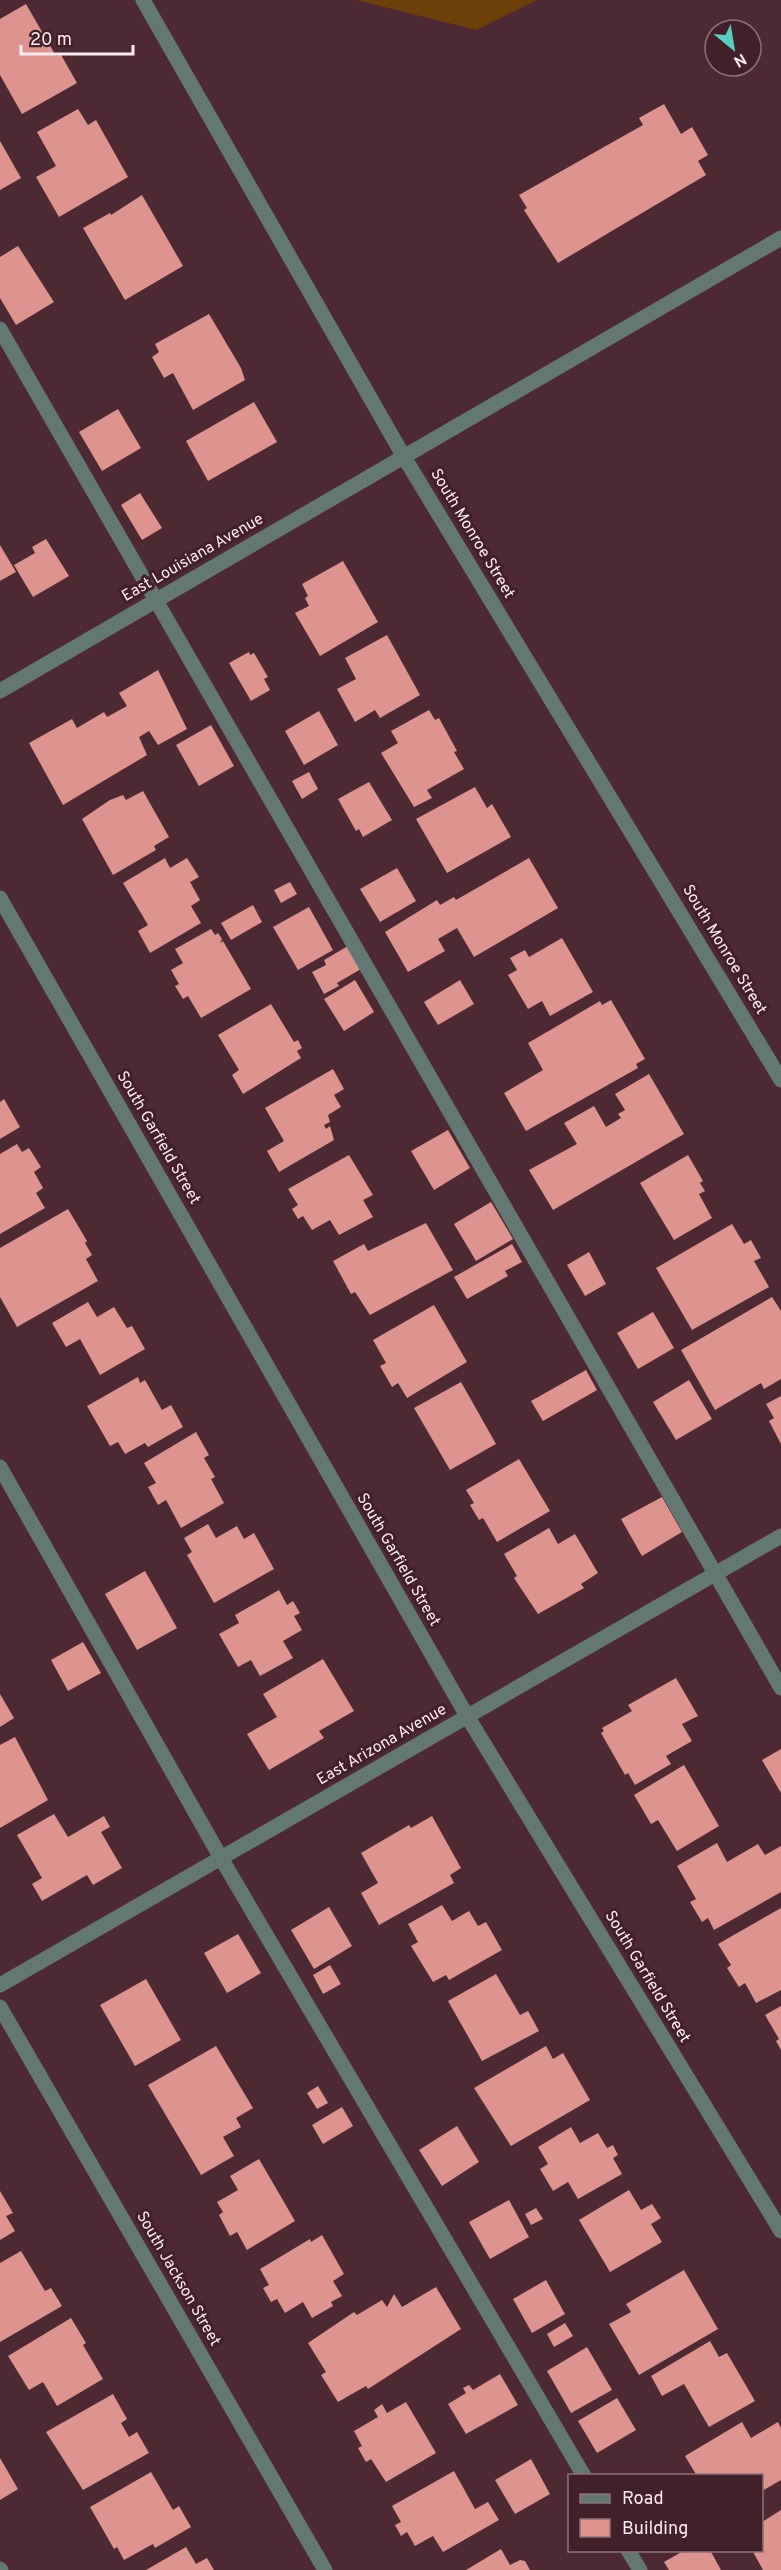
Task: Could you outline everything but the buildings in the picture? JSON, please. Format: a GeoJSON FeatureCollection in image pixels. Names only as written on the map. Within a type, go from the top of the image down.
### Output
{"type":"FeatureCollection","features":[{"type":"Feature","properties":{"kind":"street","name":"South Monroe Street"},"geometry":{"type":"LineString","coordinates":[[143,0],[405,457],[781,1080]]}},
{"type":"Feature","properties":{"kind":"street","name":"East Louisiana Avenue"},"geometry":{"type":"LineString","coordinates":[[0,691],[781,238]]}},
{"type":"Feature","properties":{"kind":"street"},"geometry":{"type":"LineString","coordinates":[[0,329],[781,1688]]}},
{"type":"Feature","properties":{"kind":"street","name":"South Garfield Street"},"geometry":{"type":"LineString","coordinates":[[0,898],[467,1716],[781,2231]]}},
{"type":"Feature","properties":{"kind":"street"},"geometry":{"type":"LineString","coordinates":[[0,1467],[221,1858],[583,2474]]}},
{"type":"Feature","properties":{"kind":"street","name":"East Arizona Avenue"},"geometry":{"type":"LineString","coordinates":[[0,1984],[781,1536]]}},
{"type":"Feature","properties":{"kind":"street","name":"South Jackson Street"},"geometry":{"type":"LineString","coordinates":[[0,2007],[325,2570]]}},
{"type":"Feature","properties":{"kind":"street"},"geometry":{"type":"LineString","coordinates":[[629,2552],[640,2570]]}},
{"type":"Feature","properties":{"kind":"shaded area"},"geometry":{"type":"Polygon","coordinates":[[[357,0],[537,0],[476,30],[357,0]]]}}]}
